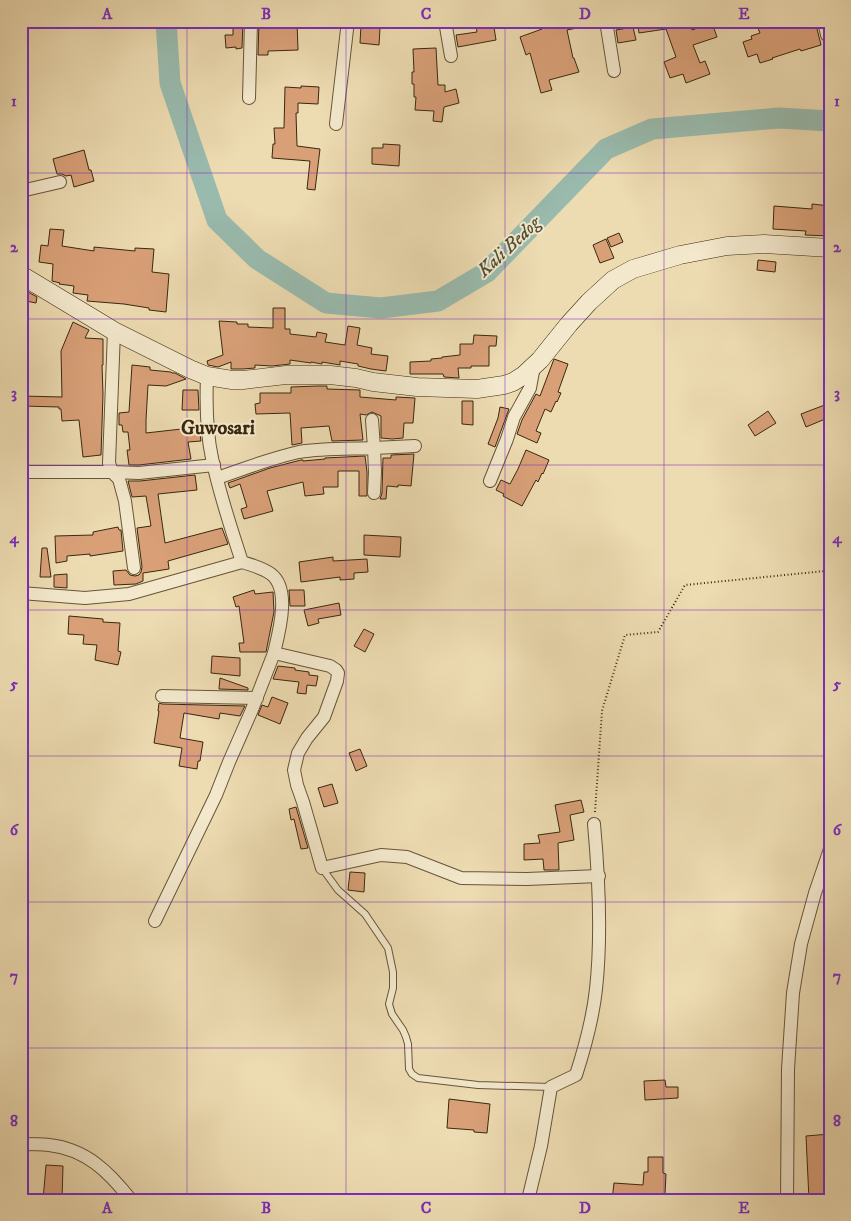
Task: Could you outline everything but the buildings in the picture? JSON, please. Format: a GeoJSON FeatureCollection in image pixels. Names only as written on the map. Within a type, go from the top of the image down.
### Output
{"type":"FeatureCollection","features":[{"type":"Feature","properties":{"kind":"main road"},"geometry":{"type":"LineString","coordinates":[[21,275],[114,331],[207,376],[243,380],[286,375],[330,375],[416,387],[477,389],[494,388],[513,382],[524,375],[534,366],[588,302],[613,280],[633,269],[680,255],[727,246],[764,244],[830,248]]}},
{"type":"Feature","properties":{"kind":"street"},"geometry":{"type":"LineString","coordinates":[[249,98],[251,21]]}},
{"type":"Feature","properties":{"kind":"street"},"geometry":{"type":"LineString","coordinates":[[336,124],[348,21]]}},
{"type":"Feature","properties":{"kind":"street"},"geometry":{"type":"LineString","coordinates":[[446,21],[451,56]]}},
{"type":"Feature","properties":{"kind":"street"},"geometry":{"type":"LineString","coordinates":[[606,21],[614,71]]}},
{"type":"Feature","properties":{"kind":"street"},"geometry":{"type":"LineString","coordinates":[[824,21],[827,36]]}},
{"type":"Feature","properties":{"kind":"street"},"geometry":{"type":"LineString","coordinates":[[21,191],[60,182]]}},
{"type":"Feature","properties":{"kind":"street"},"geometry":{"type":"LineString","coordinates":[[114,331],[109,463],[112,472],[119,479],[125,501],[134,568]]}},
{"type":"Feature","properties":{"kind":"street"},"geometry":{"type":"LineString","coordinates":[[490,481],[514,417],[530,388],[534,366]]}},
{"type":"Feature","properties":{"kind":"street"},"geometry":{"type":"LineString","coordinates":[[207,376],[206,406],[214,465],[242,562]]}},
{"type":"Feature","properties":{"kind":"street"},"geometry":{"type":"LineString","coordinates":[[372,420],[374,494]]}},
{"type":"Feature","properties":{"kind":"street"},"geometry":{"type":"LineString","coordinates":[[217,478],[273,459],[301,452],[415,446]]}},
{"type":"Feature","properties":{"kind":"street"},"geometry":{"type":"LineString","coordinates":[[21,472],[139,473],[214,465]]}},
{"type":"Feature","properties":{"kind":"street"},"geometry":{"type":"LineString","coordinates":[[21,593],[85,598],[129,594],[242,562],[265,570],[273,575],[280,584],[282,605],[274,653],[216,795],[155,921]]}},
{"type":"Feature","properties":{"kind":"street"},"geometry":{"type":"LineString","coordinates":[[274,653],[330,666],[338,674],[324,718],[298,752],[294,770],[322,868],[381,855],[407,857],[461,878],[527,880],[598,876]]}},
{"type":"Feature","properties":{"kind":"street"},"geometry":{"type":"LineString","coordinates":[[162,696],[257,698]]}},
{"type":"Feature","properties":{"kind":"street"},"geometry":{"type":"LineString","coordinates":[[528,1200],[541,1146],[551,1087],[576,1075],[589,1034],[596,990],[599,939],[598,876],[594,824]]}},
{"type":"Feature","properties":{"kind":"street"},"geometry":{"type":"LineString","coordinates":[[787,1200],[788,1070],[793,993],[801,944],[815,893],[830,849]]}},
{"type":"Feature","properties":{"kind":"street"},"geometry":{"type":"LineString","coordinates":[[21,1144],[49,1145],[79,1152],[105,1170],[131,1200]]}},
{"type":"Feature","properties":{"kind":"lane"},"geometry":{"type":"LineString","coordinates":[[322,868],[338,890],[365,914],[388,948],[393,972],[393,988],[389,1004],[392,1014],[406,1037],[409,1069],[412,1074],[418,1078],[478,1085],[551,1087]]}},
{"type":"Feature","properties":{"kind":"path"},"geometry":{"type":"LineString","coordinates":[[594,824],[602,711],[625,634],[658,632],[685,585],[830,572]]}},
{"type":"Feature","properties":{"kind":"waterway","name":"Kali Bedog"},"geometry":{"type":"LineString","coordinates":[[166,21],[170,83],[217,220],[257,259],[326,303],[381,308],[438,301],[487,272],[606,149],[652,129],[779,118],[830,121]]}},
{"type":"Feature","properties":{"kind":"district","name":"Guwosari"},"geometry":{"type":"Point","coordinates":[218,428]}}]}
